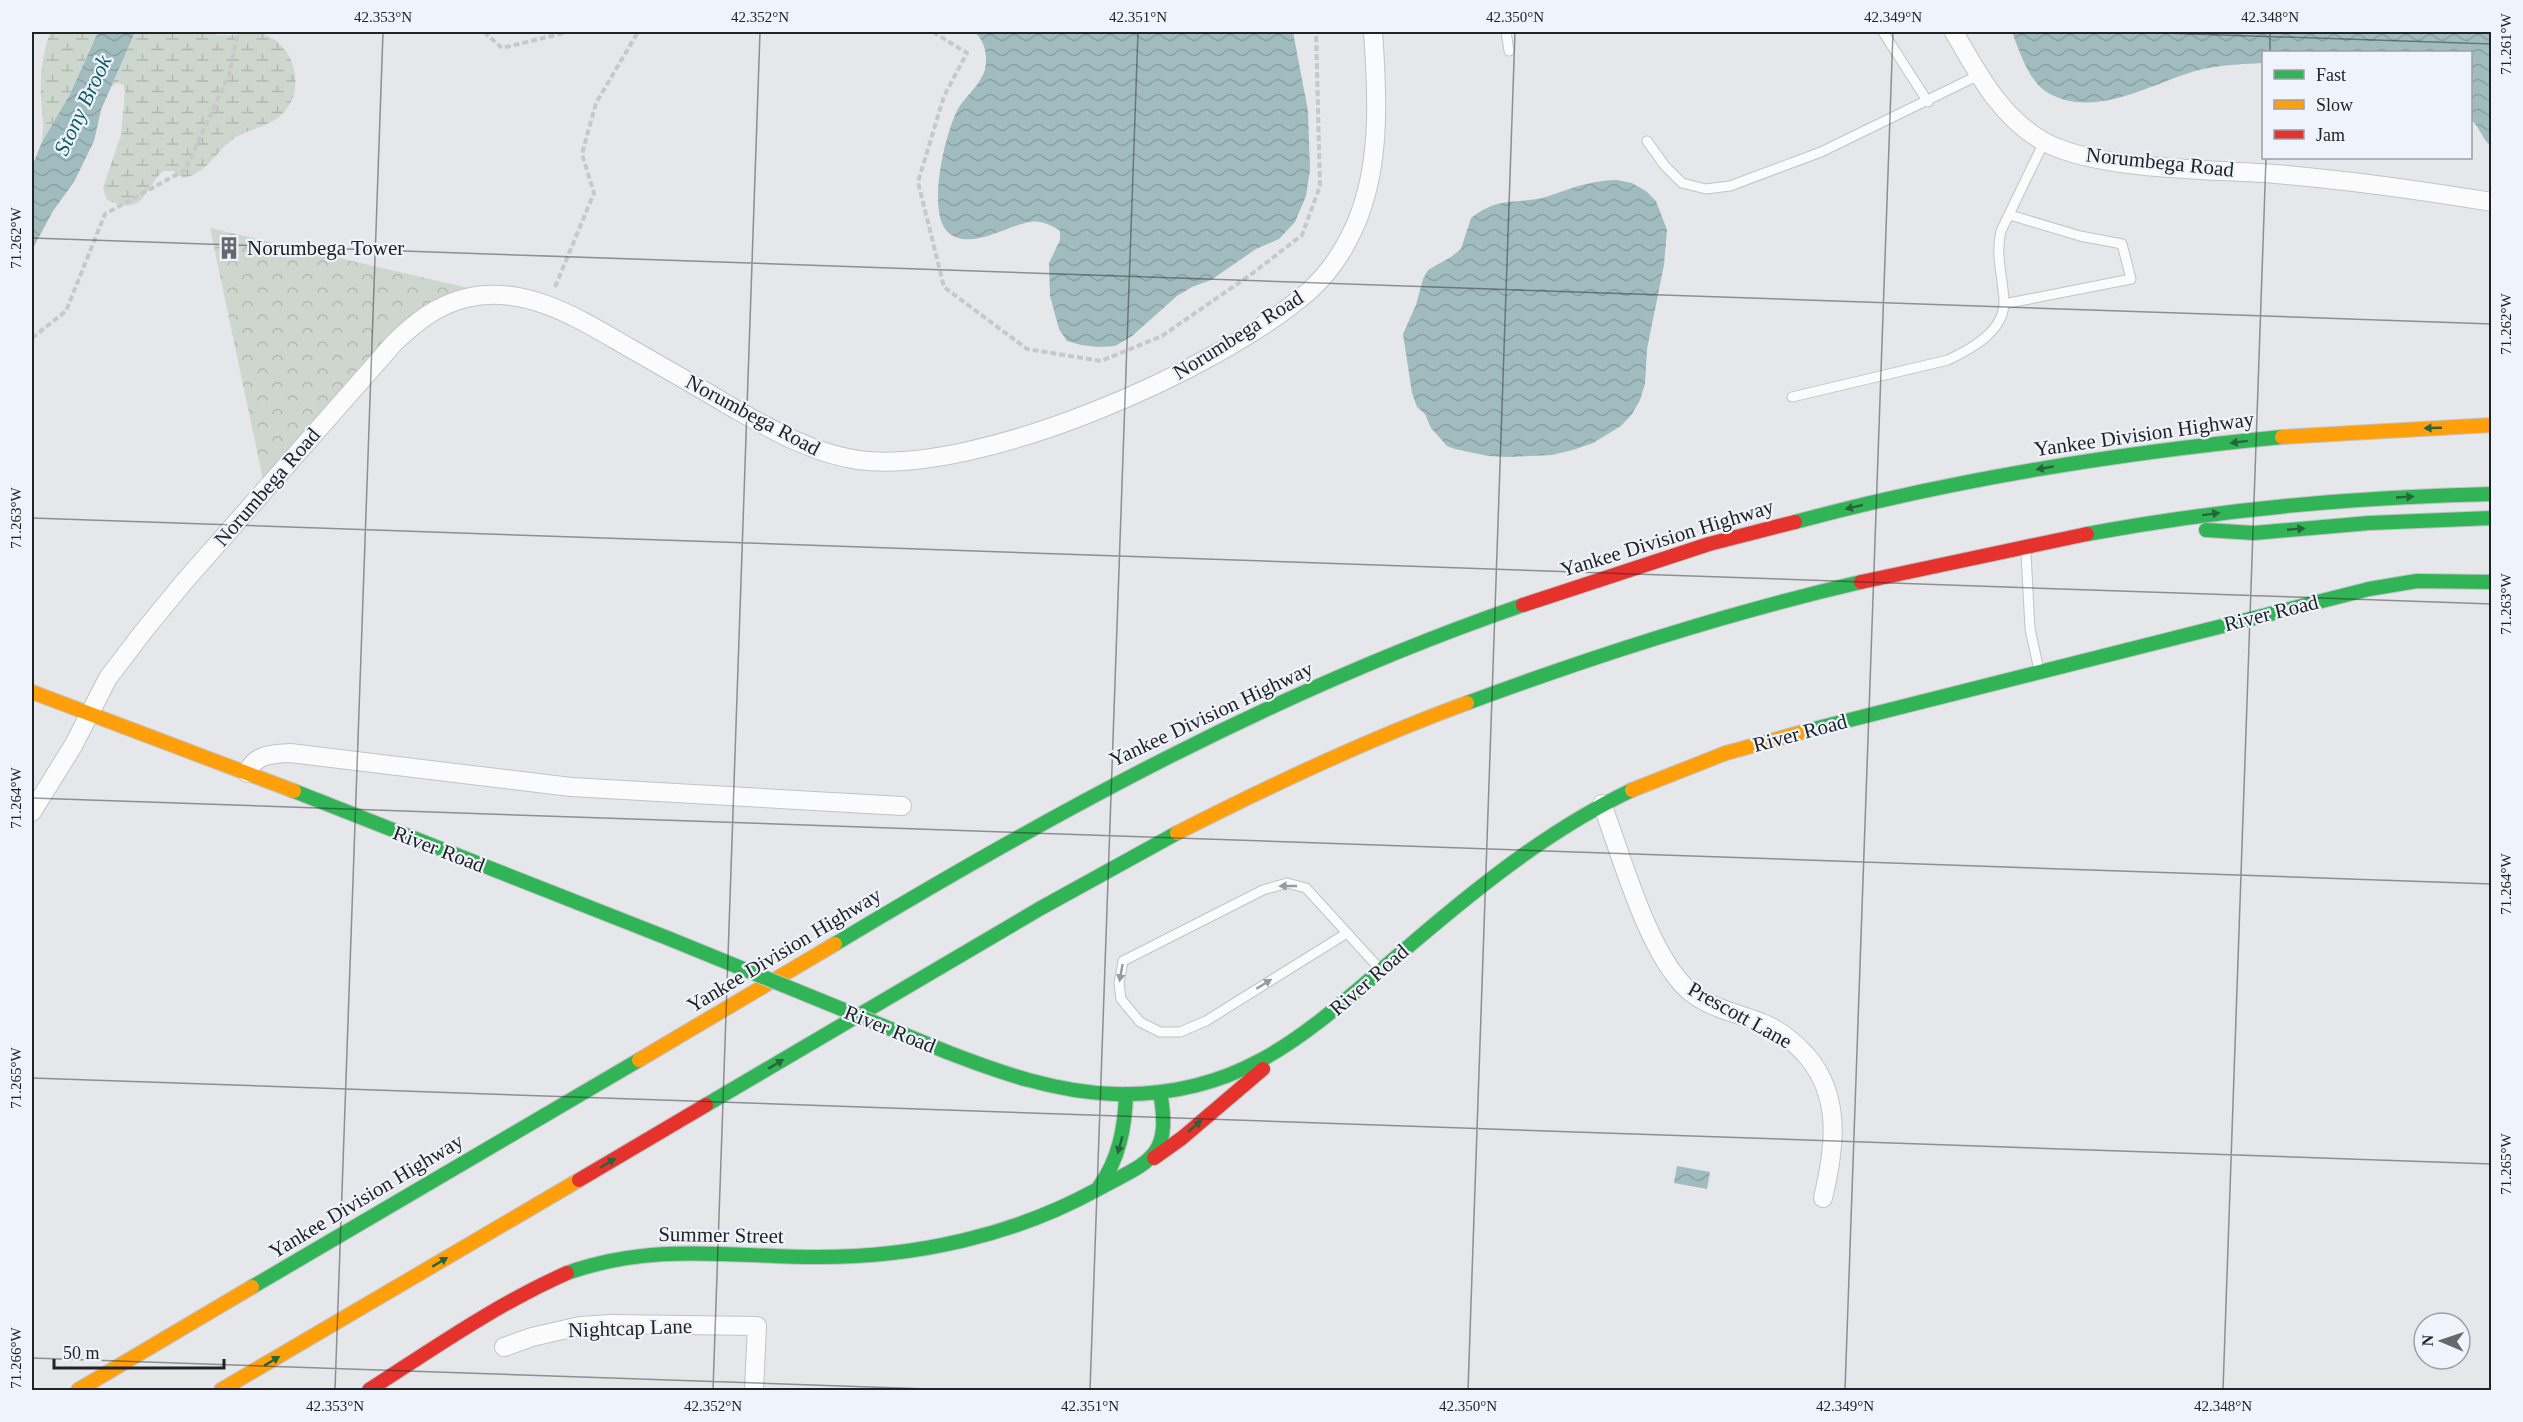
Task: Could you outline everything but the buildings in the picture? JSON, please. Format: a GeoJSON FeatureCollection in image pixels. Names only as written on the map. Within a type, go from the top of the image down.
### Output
{"type":"FeatureCollection","features":[{"type":"Feature","properties":{"kind":"main road","name":"Yankee Division Highway"},"geometry":{"type":"LineString","coordinates":[[78,1390],[1055,815],[1242,719],[1395,653],[1517,607],[1636,567],[1788,524],[1922,492],[2085,462],[2243,441],[2336,433],[2492,425]]}},
{"type":"Feature","properties":{"kind":"main road"},"geometry":{"type":"LineString","coordinates":[[221,1390],[1060,897],[1168,838],[1278,783],[1468,702],[1633,644],[1741,612],[1903,571],[2026,546],[2133,526],[2273,507],[2394,498],[2492,494]]}},
{"type":"Feature","properties":{"kind":"main road"},"geometry":{"type":"LineString","coordinates":[[2133,526],[2254,533],[2369,523],[2492,518]]}},
{"type":"Feature","properties":{"kind":"main road","name":"River Road"},"geometry":{"type":"LineString","coordinates":[[32,692],[247,773],[670,939],[992,1070],[1043,1086],[1090,1093],[1126,1094],[1160,1092],[1200,1084],[1239,1072],[1294,1042],[1439,920],[1553,833],[1602,804],[1659,777],[1756,745],[2384,586],[2433,580],[2492,582]]}},
{"type":"Feature","properties":{"kind":"main road","name":"Summer Street"},"geometry":{"type":"LineString","coordinates":[[369,1390],[527,1292],[597,1263],[628,1256],[681,1251],[818,1257],[871,1255],[924,1247],[1004,1228],[1056,1210],[1149,1161],[1182,1138],[1294,1042]]}},
{"type":"Feature","properties":{"kind":"main road"},"geometry":{"type":"LineString","coordinates":[[1149,1161],[1156,1152],[1164,1132],[1165,1120],[1160,1092]]}},
{"type":"Feature","properties":{"kind":"main road"},"geometry":{"type":"LineString","coordinates":[[1097,1190],[1106,1178],[1120,1150],[1126,1113],[1126,1094]]}},
{"type":"Feature","properties":{"kind":"street","name":"Norumbega Road"},"geometry":{"type":"LineString","coordinates":[[32,812],[69,754],[108,678],[163,606],[395,342],[415,323],[440,307],[466,298],[494,294],[520,296],[548,305],[605,334],[763,424],[827,454],[861,460],[922,459],[997,443],[1046,428],[1136,394],[1187,370],[1280,313],[1312,289],[1348,240],[1361,210],[1368,184],[1376,98],[1373,32]]}},
{"type":"Feature","properties":{"kind":"street","name":"Norumbega Road"},"geometry":{"type":"LineString","coordinates":[[1954,32],[1990,93],[2002,106],[2028,131],[2044,141],[2072,152],[2112,161],[2361,182],[2492,202]]}},
{"type":"Feature","properties":{"kind":"street"},"geometry":{"type":"LineString","coordinates":[[247,773],[255,759],[269,754],[290,753],[549,785],[902,806]]}},
{"type":"Feature","properties":{"kind":"street","name":"Prescott Lane"},"geometry":{"type":"LineString","coordinates":[[1602,804],[1654,940],[1671,970],[1689,991],[1724,1010],[1764,1023],[1795,1043],[1817,1068],[1830,1098],[1834,1142],[1823,1198]]}},
{"type":"Feature","properties":{"kind":"street","name":"Nightcap Lane"},"geometry":{"type":"LineString","coordinates":[[504,1347],[532,1337],[580,1326],[611,1324],[757,1326],[754,1390]]}},
{"type":"Feature","properties":{"kind":"lane"},"geometry":{"type":"LineString","coordinates":[[1506,32],[1509,51]]}},
{"type":"Feature","properties":{"kind":"lane"},"geometry":{"type":"LineString","coordinates":[[1883,32],[1928,102]]}},
{"type":"Feature","properties":{"kind":"lane"},"geometry":{"type":"LineString","coordinates":[[1647,141],[1665,166],[1682,183],[1706,189],[1730,186],[1821,153],[1979,75]]}},
{"type":"Feature","properties":{"kind":"lane"},"geometry":{"type":"LineString","coordinates":[[1792,397],[1948,360],[1987,337],[1999,320],[2004,304],[1997,247],[2001,231],[2044,141]]}},
{"type":"Feature","properties":{"kind":"lane"},"geometry":{"type":"LineString","coordinates":[[2004,304],[2131,279],[2122,244],[2080,236],[2010,214]]}},
{"type":"Feature","properties":{"kind":"lane"},"geometry":{"type":"LineString","coordinates":[[2026,546],[2029,619],[2040,672]]}},
{"type":"Feature","properties":{"kind":"lane"},"geometry":{"type":"LineString","coordinates":[[1347,933],[1206,1022],[1180,1032],[1160,1032],[1140,1022],[1121,999],[1119,983],[1123,961],[1263,890],[1287,883],[1306,888],[1381,970]]}},
{"type":"Feature","properties":{"kind":"path"},"geometry":{"type":"LineString","coordinates":[[32,338],[66,311],[105,214],[185,170],[229,75],[238,32]]}},
{"type":"Feature","properties":{"kind":"path"},"geometry":{"type":"LineString","coordinates":[[484,32],[502,48],[568,32]]}},
{"type":"Feature","properties":{"kind":"path"},"geometry":{"type":"LineString","coordinates":[[548,305],[594,193],[582,154],[596,103],[638,32]]}},
{"type":"Feature","properties":{"kind":"path"},"geometry":{"type":"LineString","coordinates":[[933,32],[967,53],[944,96],[918,182],[944,287],[1027,349],[1101,361],[1162,336],[1253,273],[1302,235],[1320,186],[1316,32]]}},
{"type":"Feature","properties":{"kind":"green space"},"geometry":{"type":"Polygon","coordinates":[[[50,32],[98,32],[58,119],[41,144],[42,72],[50,32]]]}},
{"type":"Feature","properties":{"kind":"green space"},"geometry":{"type":"Polygon","coordinates":[[[135,32],[262,34],[278,43],[286,51],[292,62],[295,85],[288,108],[279,117],[233,139],[199,172],[183,178],[173,171],[163,171],[141,200],[129,206],[107,200],[103,188],[121,135],[125,91],[123,84],[117,83],[111,87],[135,32]]]}},
{"type":"Feature","properties":{"kind":"green space"},"geometry":{"type":"Polygon","coordinates":[[[210,228],[494,294],[440,307],[265,489],[210,228]]]}},
{"type":"Feature","properties":{"kind":"water","name":"Stony Brook"},"geometry":{"type":"Polygon","coordinates":[[[98,32],[135,32],[101,110],[94,141],[74,182],[53,211],[32,250],[32,167],[41,144],[69,96],[98,32]]]}},
{"type":"Feature","properties":{"kind":"water"},"geometry":{"type":"Polygon","coordinates":[[[974,32],[1293,32],[1308,111],[1310,170],[1306,196],[1295,222],[1279,239],[1256,249],[1211,280],[1177,296],[1132,336],[1115,346],[1098,347],[1067,341],[1059,329],[1050,296],[1049,263],[1060,240],[1060,231],[1046,224],[1034,222],[976,239],[966,239],[956,237],[947,231],[941,221],[938,207],[940,172],[952,122],[985,69],[985,49],[981,39],[974,32]]]}},
{"type":"Feature","properties":{"kind":"water"},"geometry":{"type":"Polygon","coordinates":[[[2012,32],[2491,32],[2491,146],[2472,121],[2472,51],[2262,51],[2262,63],[2207,68],[2123,97],[2083,102],[2064,99],[2045,91],[2039,86],[2025,64],[2012,32]]]}},
{"type":"Feature","properties":{"kind":"water"},"geometry":{"type":"Polygon","coordinates":[[[1617,180],[1632,183],[1646,191],[1656,201],[1667,230],[1664,265],[1647,349],[1645,384],[1632,414],[1621,426],[1593,443],[1552,455],[1488,456],[1447,446],[1431,428],[1425,414],[1417,407],[1412,393],[1403,334],[1428,270],[1461,249],[1471,218],[1492,206],[1538,199],[1590,183],[1617,180]]]}},
{"type":"Feature","properties":{"kind":"water"},"geometry":{"type":"Polygon","coordinates":[[[1677,1166],[1710,1172],[1707,1189],[1674,1183],[1677,1166]]]}},
{"type":"Feature","properties":{"kind":"traffic: fast"},"geometry":{"type":"LineString","coordinates":[[1795,522],[1915,493],[2037,469],[2159,451],[2282,437]]}},
{"type":"Feature","properties":{"kind":"traffic: fast"},"geometry":{"type":"LineString","coordinates":[[2087,534],[2238,511],[2339,501],[2492,494]]}},
{"type":"Feature","properties":{"kind":"traffic: fast"},"geometry":{"type":"LineString","coordinates":[[2206,530],[2254,533],[2369,523],[2492,518]]}},
{"type":"Feature","properties":{"kind":"traffic: fast"},"geometry":{"type":"LineString","coordinates":[[1810,730],[2369,589],[2417,581],[2492,582]]}},
{"type":"Feature","properties":{"kind":"traffic: fast"},"geometry":{"type":"LineString","coordinates":[[1467,703],[1662,636],[1761,607],[1861,582]]}},
{"type":"Feature","properties":{"kind":"traffic: fast"},"geometry":{"type":"LineString","coordinates":[[835,944],[1001,847],[1170,756],[1344,675],[1432,638],[1523,605]]}},
{"type":"Feature","properties":{"kind":"traffic: fast"},"geometry":{"type":"LineString","coordinates":[[947,1052],[1029,1080],[1071,1090],[1114,1094],[1161,1092],[1203,1084],[1241,1070],[1310,1029],[1461,902],[1516,860],[1572,823],[1632,790]]}},
{"type":"Feature","properties":{"kind":"traffic: fast"},"geometry":{"type":"LineString","coordinates":[[294,791],[670,939]]}},
{"type":"Feature","properties":{"kind":"traffic: fast"},"geometry":{"type":"LineString","coordinates":[[706,1105],[1041,908],[1177,833]]}},
{"type":"Feature","properties":{"kind":"traffic: fast"},"geometry":{"type":"LineString","coordinates":[[670,939],[947,1052]]}},
{"type":"Feature","properties":{"kind":"traffic: fast"},"geometry":{"type":"LineString","coordinates":[[252,1287],[639,1060]]}},
{"type":"Feature","properties":{"kind":"traffic: fast"},"geometry":{"type":"LineString","coordinates":[[567,1273],[599,1263],[662,1254],[819,1257],[891,1253],[963,1241],[998,1231],[1066,1205],[1144,1163],[1153,1155],[1163,1131],[1160,1092]]}},
{"type":"Feature","properties":{"kind":"traffic: fast"},"geometry":{"type":"LineString","coordinates":[[1099,1187],[1112,1165],[1120,1143],[1126,1094]]}},
{"type":"Feature","properties":{"kind":"traffic: slow"},"geometry":{"type":"LineString","coordinates":[[2282,437],[2492,425]]}},
{"type":"Feature","properties":{"kind":"traffic: slow"},"geometry":{"type":"LineString","coordinates":[[32,692],[294,791]]}},
{"type":"Feature","properties":{"kind":"traffic: slow"},"geometry":{"type":"LineString","coordinates":[[1177,833],[1320,764],[1467,703]]}},
{"type":"Feature","properties":{"kind":"traffic: slow"},"geometry":{"type":"LineString","coordinates":[[1632,790],[1726,753],[1810,730]]}},
{"type":"Feature","properties":{"kind":"traffic: slow"},"geometry":{"type":"LineString","coordinates":[[639,1060],[835,944]]}},
{"type":"Feature","properties":{"kind":"traffic: slow"},"geometry":{"type":"LineString","coordinates":[[221,1390],[579,1180]]}},
{"type":"Feature","properties":{"kind":"traffic: slow"},"geometry":{"type":"LineString","coordinates":[[78,1390],[252,1287]]}},
{"type":"Feature","properties":{"kind":"traffic: jam"},"geometry":{"type":"LineString","coordinates":[[1523,605],[1709,544],[1795,522]]}},
{"type":"Feature","properties":{"kind":"traffic: jam"},"geometry":{"type":"LineString","coordinates":[[1861,582],[2087,534]]}},
{"type":"Feature","properties":{"kind":"traffic: jam"},"geometry":{"type":"LineString","coordinates":[[1154,1158],[1182,1138],[1263,1069]]}},
{"type":"Feature","properties":{"kind":"traffic: jam"},"geometry":{"type":"LineString","coordinates":[[579,1180],[706,1105]]}},
{"type":"Feature","properties":{"kind":"traffic: jam"},"geometry":{"type":"LineString","coordinates":[[369,1390],[516,1298],[567,1273]]}},
{"type":"Feature","properties":{"kind":"place","name":"Norumbega Tower"},"geometry":{"type":"Point","coordinates":[229,248]}}]}
